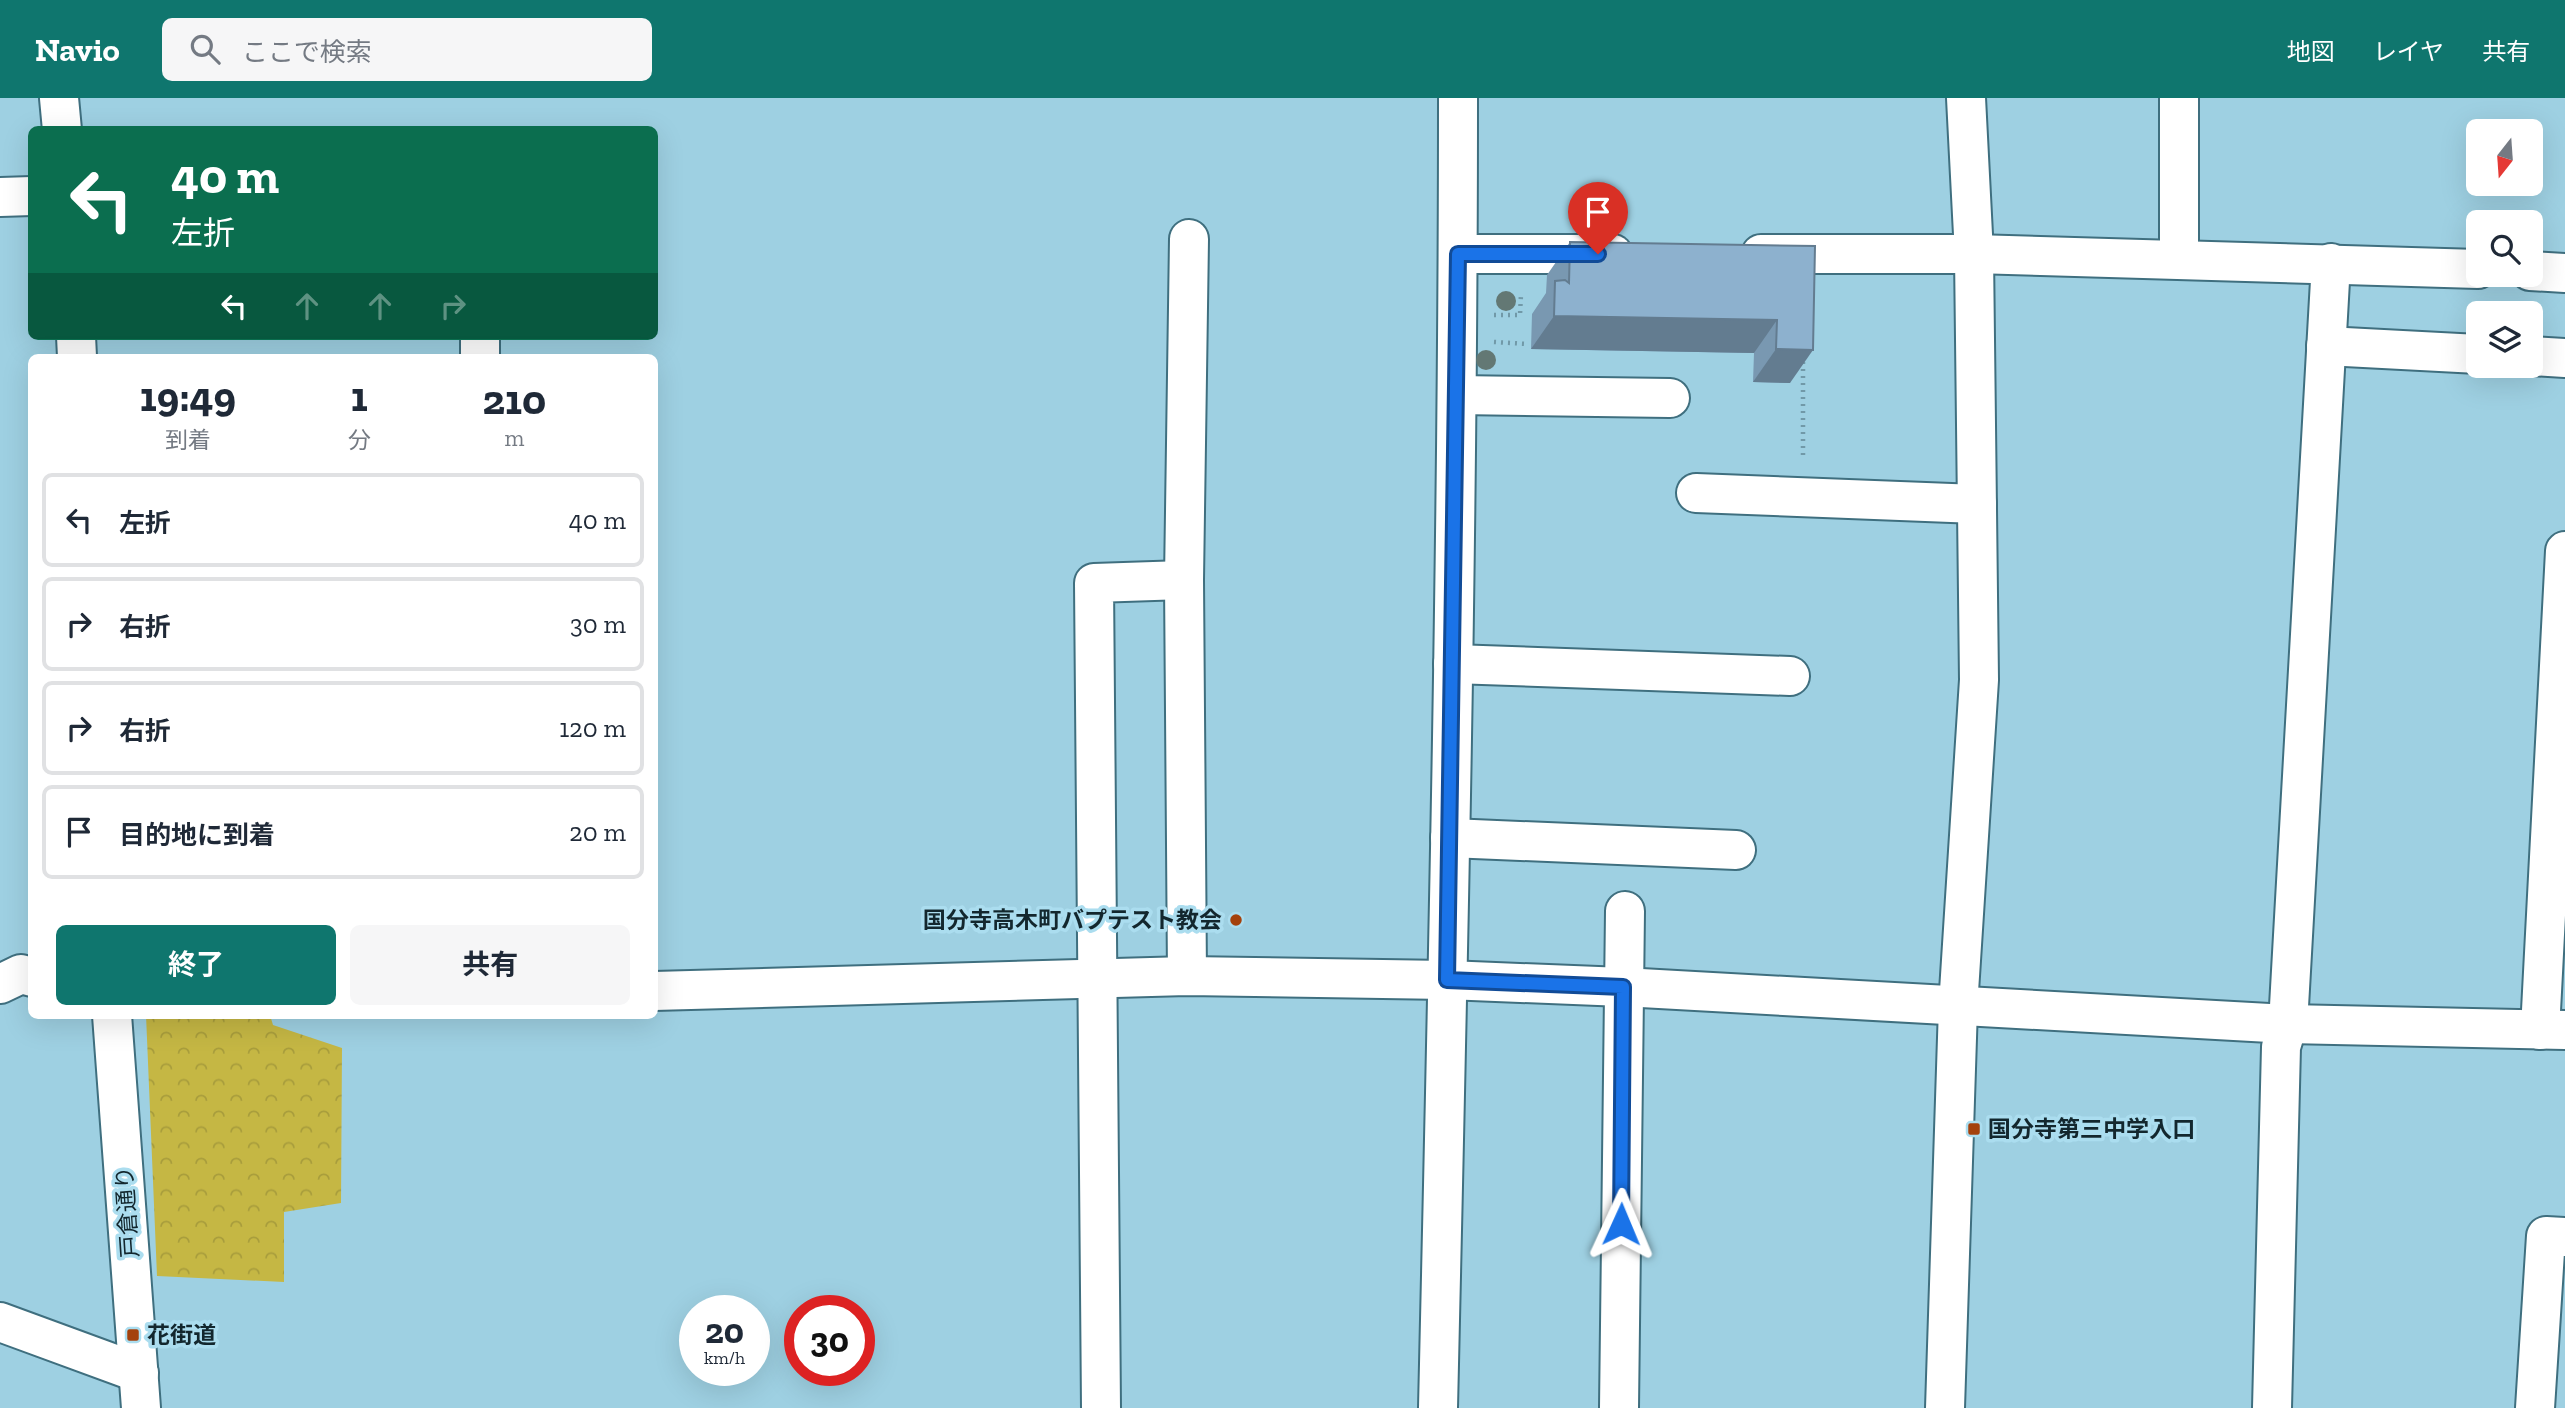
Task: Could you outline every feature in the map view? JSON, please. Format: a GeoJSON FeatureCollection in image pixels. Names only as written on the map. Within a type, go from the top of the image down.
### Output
{"type":"FeatureCollection","features":[{"type":"Feature","properties":{"kind":"street"},"geometry":{"type":"LineString","coordinates":[[59,98],[62,126]]}},
{"type":"Feature","properties":{"kind":"street"},"geometry":{"type":"LineString","coordinates":[[1438,1408],[1453,664],[1458,98]]}},
{"type":"Feature","properties":{"kind":"street"},"geometry":{"type":"LineString","coordinates":[[1945,1408],[1958,1007],[1979,680],[1974,254],[1966,98]]}},
{"type":"Feature","properties":{"kind":"street"},"geometry":{"type":"LineString","coordinates":[[2179,98],[2179,258]]}},
{"type":"Feature","properties":{"kind":"street"},"geometry":{"type":"LineString","coordinates":[[0,197],[28,196]]}},
{"type":"Feature","properties":{"kind":"street"},"geometry":{"type":"LineString","coordinates":[[1187,976],[1184,580],[1189,239]]}},
{"type":"Feature","properties":{"kind":"street"},"geometry":{"type":"LineString","coordinates":[[1458,254],[1642,254]]}},
{"type":"Feature","properties":{"kind":"street"},"geometry":{"type":"LineString","coordinates":[[1722,254],[1974,254],[2466,269]]}},
{"type":"Feature","properties":{"kind":"street"},"geometry":{"type":"LineString","coordinates":[[2272,1408],[2281,1047],[2288,1024],[2331,263]]}},
{"type":"Feature","properties":{"kind":"street"},"geometry":{"type":"LineString","coordinates":[[2543,272],[2565,273]]}},
{"type":"Feature","properties":{"kind":"street"},"geometry":{"type":"LineString","coordinates":[[2326,346],[2466,353]]}},
{"type":"Feature","properties":{"kind":"street"},"geometry":{"type":"LineString","coordinates":[[2543,357],[2565,358]]}},
{"type":"Feature","properties":{"kind":"street"},"geometry":{"type":"LineString","coordinates":[[1457,394],[1670,398]]}},
{"type":"Feature","properties":{"kind":"street"},"geometry":{"type":"LineString","coordinates":[[1696,494],[1755,511],[1803,498],[1977,504]]}},
{"type":"Feature","properties":{"kind":"street"},"geometry":{"type":"LineString","coordinates":[[658,990],[1187,976],[1447,980],[1623,987],[2288,1024],[2553,1030],[2565,551]]}},
{"type":"Feature","properties":{"kind":"street"},"geometry":{"type":"LineString","coordinates":[[1101,1408],[1094,583],[1184,580]]}},
{"type":"Feature","properties":{"kind":"street"},"geometry":{"type":"LineString","coordinates":[[1453,664],[1790,676]]}},
{"type":"Feature","properties":{"kind":"street"},"geometry":{"type":"LineString","coordinates":[[1450,838],[1736,849]]}},
{"type":"Feature","properties":{"kind":"street"},"geometry":{"type":"LineString","coordinates":[[1619,1408],[1625,911]]}},
{"type":"Feature","properties":{"kind":"street"},"geometry":{"type":"LineString","coordinates":[[0,984],[21,974],[28,977]]}},
{"type":"Feature","properties":{"kind":"street","name":"戸倉通り"},"geometry":{"type":"LineString","coordinates":[[112,1019],[140,1391]]}},
{"type":"Feature","properties":{"kind":"street"},"geometry":{"type":"LineString","coordinates":[[2535,1408],[2546,1236],[2565,1237]]}},
{"type":"Feature","properties":{"kind":"street"},"geometry":{"type":"LineString","coordinates":[[0,1322],[140,1391]]}},
{"type":"Feature","properties":{"kind":"path"},"geometry":{"type":"LineString","coordinates":[[1489,325],[1489,315],[1521,315],[1522,255]]}},
{"type":"Feature","properties":{"kind":"path"},"geometry":{"type":"LineString","coordinates":[[1488,342],[1489,335]]}},
{"type":"Feature","properties":{"kind":"path"},"geometry":{"type":"LineString","coordinates":[[1802,349],[1803,498]]}},
{"type":"Feature","properties":{"kind":"green space"},"geometry":{"type":"Polygon","coordinates":[[[146,1019],[271,1019],[273,1025],[342,1048],[341,1203],[284,1212],[284,1282],[157,1276],[146,1019]]]}},
{"type":"Feature","properties":{"kind":"building"},"geometry":{"type":"Polygon","coordinates":[[[1570,242],[1815,246],[1813,350],[1776,349],[1777,320],[1554,316],[1555,281],[1565,280],[1569,283],[1570,242]]]}},
{"type":"Feature","properties":{"kind":"place","name":"国分寺高木町バプテスト教会"},"geometry":{"type":"Point","coordinates":[1236,920]}},
{"type":"Feature","properties":{"kind":"place","name":"国分寺第三中学入口"},"geometry":{"type":"Point","coordinates":[1974,1129]}},
{"type":"Feature","properties":{"kind":"place","name":"花街道"},"geometry":{"type":"Point","coordinates":[133,1335]}},
{"type":"Feature","properties":{"kind":"route"},"geometry":{"type":"LineString","coordinates":[[1598,254],[1458,254],[1447,980],[1623,987],[1621,1224]]}}]}
